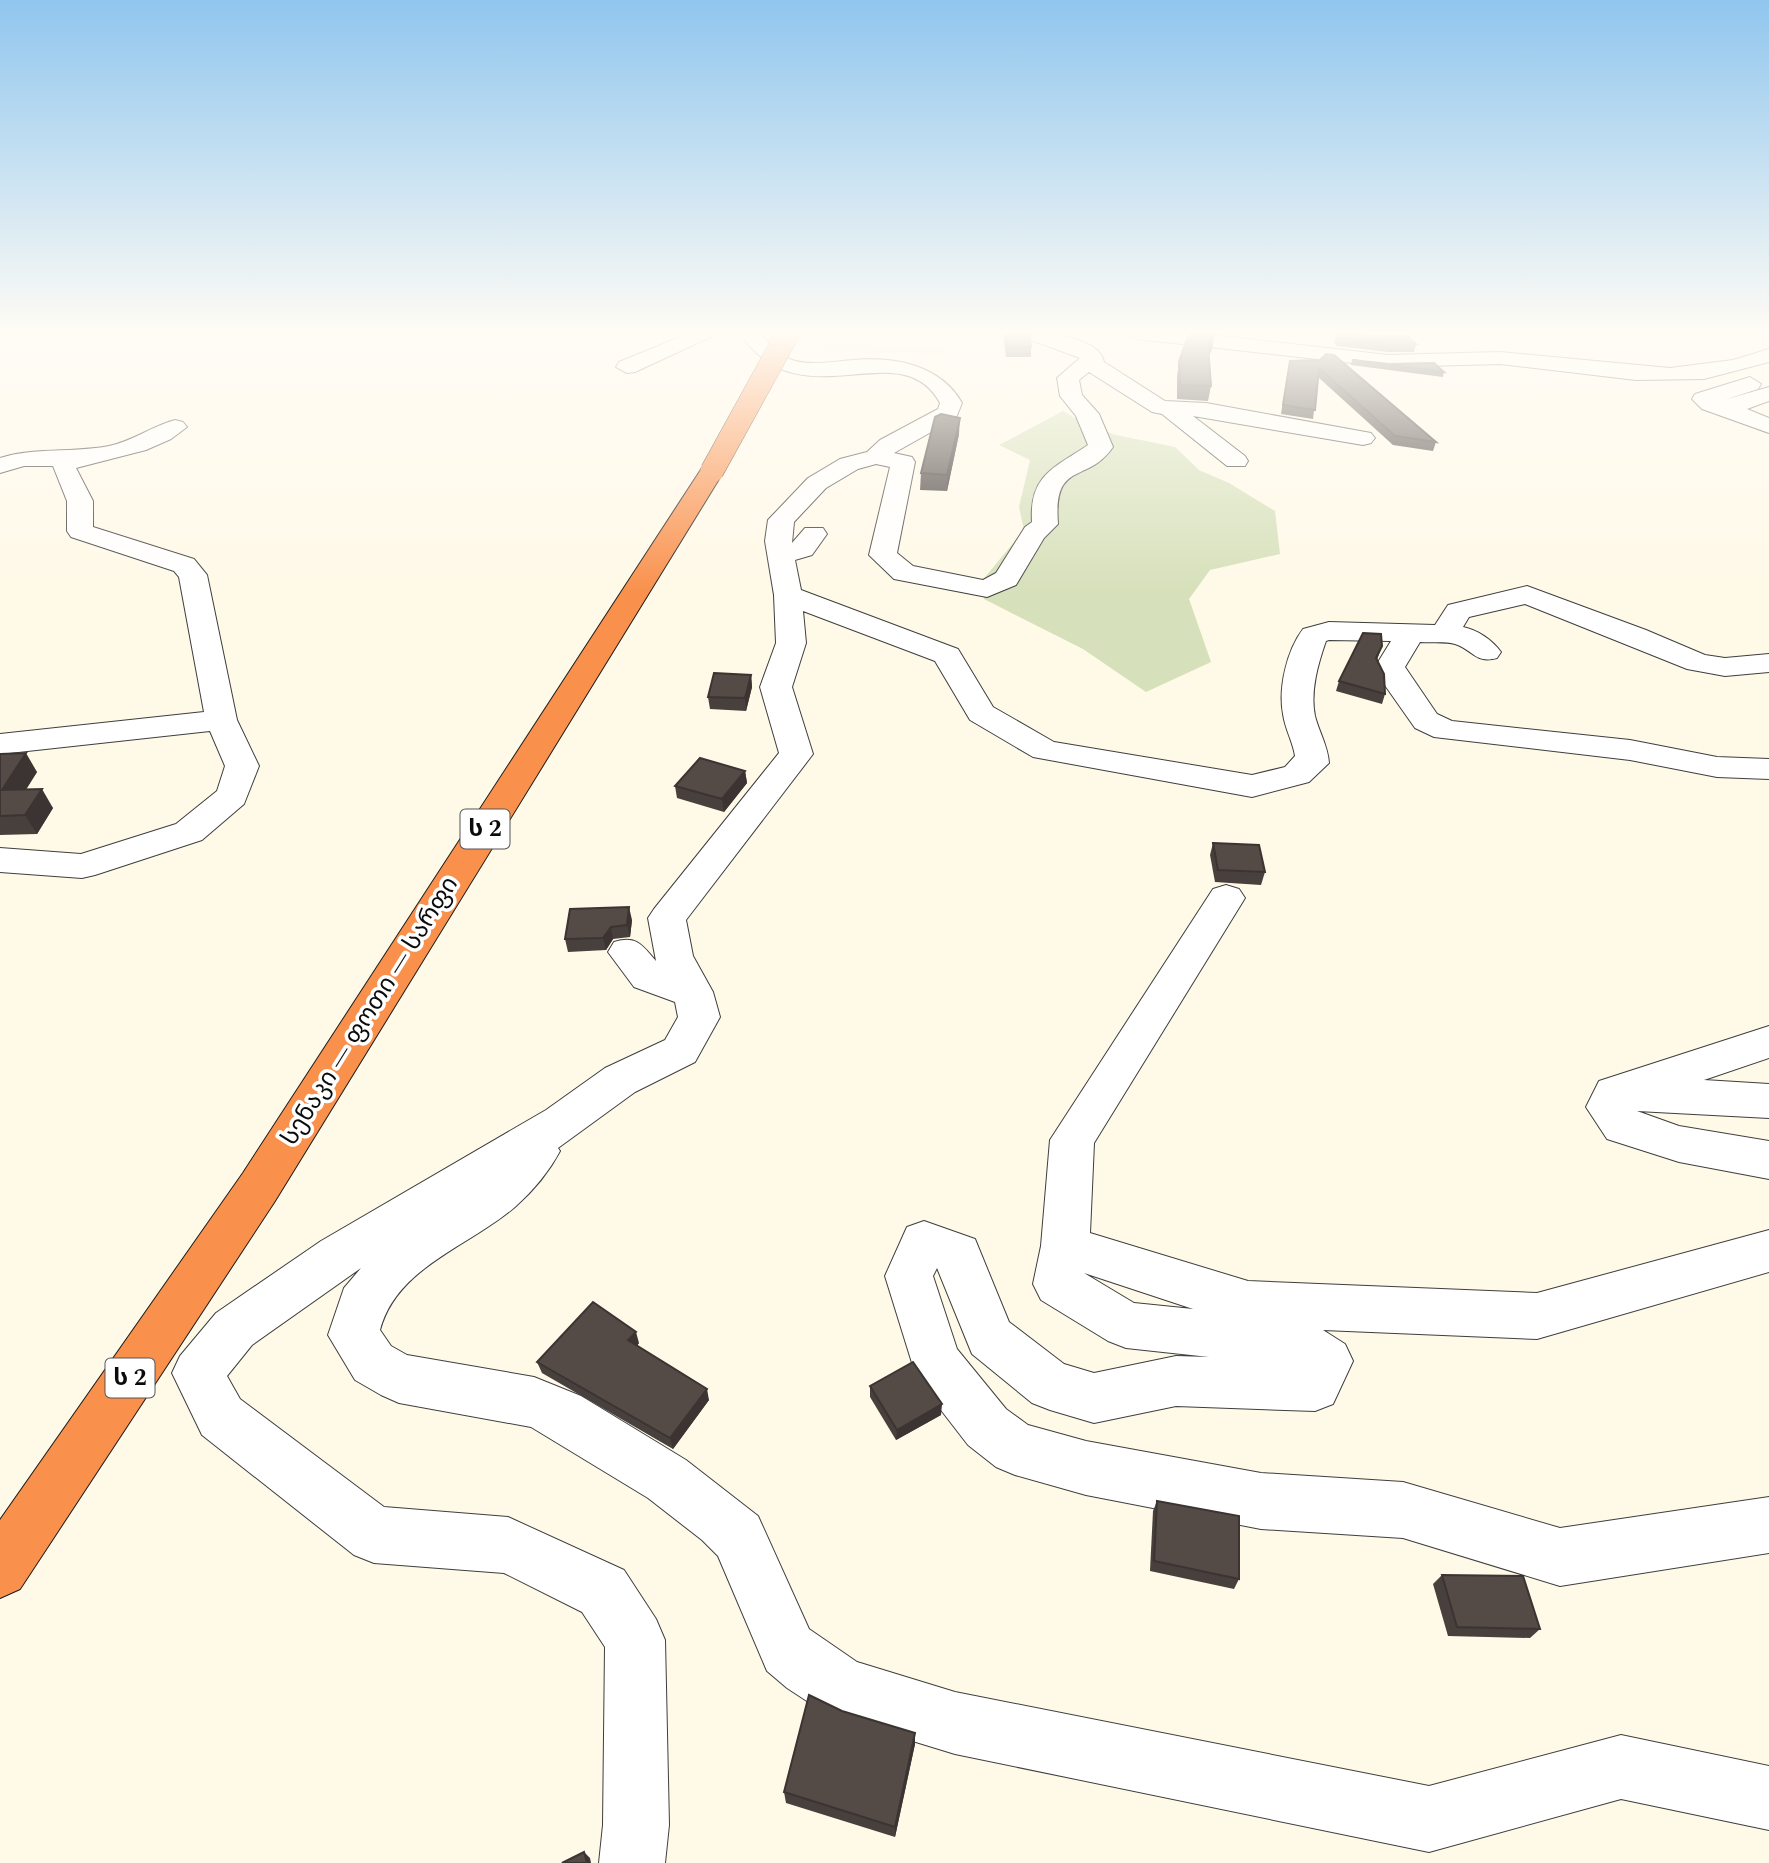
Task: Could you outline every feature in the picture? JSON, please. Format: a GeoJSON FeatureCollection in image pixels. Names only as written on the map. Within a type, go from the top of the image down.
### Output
{"type":"FeatureCollection","features":[{"type":"Feature","properties":{"kind":"highway","name":"სენაკი — ფოთი — სარფი"},"geometry":{"type":"LineString","coordinates":[[0,1569],[259,1187],[712,471],[740,420]]}},
{"type":"Feature","properties":{"kind":"street"},"geometry":{"type":"LineString","coordinates":[[876,457],[888,445],[935,420]]}},
{"type":"Feature","properties":{"kind":"street"},"geometry":{"type":"LineString","coordinates":[[1090,420],[1101,447],[1086,460],[1052,480],[1044,496],[1045,524],[1034,533],[1006,579],[987,589],[904,573],[883,555],[903,462],[876,457],[849,464],[817,483],[781,520],[778,541],[794,562],[947,655],[981,713],[1045,750],[1252,786],[1297,775],[1312,763],[1312,750],[1299,714],[1301,665],[1313,635],[1346,629],[1409,636],[1444,634],[1464,636],[1486,652]]}},
{"type":"Feature","properties":{"kind":"street"},"geometry":{"type":"LineString","coordinates":[[1184,420],[1236,461]]}},
{"type":"Feature","properties":{"kind":"street"},"geometry":{"type":"LineString","coordinates":[[1262,420],[1363,438]]}},
{"type":"Feature","properties":{"kind":"street"},"geometry":{"type":"LineString","coordinates":[[0,467],[22,459],[70,459],[107,455],[153,441],[175,426]]}},
{"type":"Feature","properties":{"kind":"street"},"geometry":{"type":"LineString","coordinates":[[0,860],[82,866],[189,832],[232,796],[242,766],[220,719],[193,575],[184,565],[80,531],[80,501],[64,468],[70,459]]}},
{"type":"Feature","properties":{"kind":"street"},"geometry":{"type":"LineString","coordinates":[[632,1863],[636,1825],[635,1640],[603,1591],[508,1545],[374,1535],[221,1417],[198,1373],[234,1329],[338,1256],[562,1123],[620,1080],[680,1051],[699,1017],[693,992],[673,956],[667,918],[796,754],[776,687],[791,643],[794,562]]}},
{"type":"Feature","properties":{"kind":"street"},"geometry":{"type":"LineString","coordinates":[[1444,634],[1458,611],[1527,595],[1636,636],[1698,663],[1726,667],[1769,663]]}},
{"type":"Feature","properties":{"kind":"street"},"geometry":{"type":"LineString","coordinates":[[1409,636],[1390,667],[1392,674],[1426,721],[1445,730],[1630,750],[1717,767],[1769,769]]}},
{"type":"Feature","properties":{"kind":"street"},"geometry":{"type":"LineString","coordinates":[[0,744],[220,719]]}},
{"type":"Feature","properties":{"kind":"street"},"geometry":{"type":"LineString","coordinates":[[1226,898],[1072,1140],[1065,1245],[1058,1284],[1126,1325],[1293,1343],[1304,1346],[1327,1361],[1315,1386],[1176,1381],[1094,1398],[1070,1393],[1050,1385],[997,1345],[990,1337],[958,1254],[924,1242],[909,1276],[935,1362],[987,1427],[1015,1448],[1086,1468],[1262,1501],[1403,1510],[1560,1557],[1769,1525]]}},
{"type":"Feature","properties":{"kind":"street"},"geometry":{"type":"LineString","coordinates":[[628,952],[640,972],[650,981],[693,992]]}},
{"type":"Feature","properties":{"kind":"street"},"geometry":{"type":"LineString","coordinates":[[1769,1042],[1614,1093],[1608,1107],[1623,1126],[1679,1144],[1769,1160]]}},
{"type":"Feature","properties":{"kind":"street"},"geometry":{"type":"LineString","coordinates":[[1614,1093],[1769,1101]]}},
{"type":"Feature","properties":{"kind":"street"},"geometry":{"type":"LineString","coordinates":[[562,1123],[500,1192],[392,1265],[362,1304],[353,1335],[373,1363],[399,1378],[534,1402],[562,1413],[667,1479],[722,1520],[738,1536],[788,1650],[808,1667],[844,1689],[955,1723],[1429,1819],[1621,1767],[1769,1798]]}},
{"type":"Feature","properties":{"kind":"street"},"geometry":{"type":"LineString","coordinates":[[1065,1245],[1248,1304],[1537,1315],[1769,1251]]}},
{"type":"Feature","properties":{"kind":"green space"},"geometry":{"type":"Polygon","coordinates":[[[1046,420],[1078,420],[1116,435],[1175,447],[1199,470],[1229,483],[1275,511],[1280,554],[1210,570],[1189,599],[1211,662],[1146,692],[1083,649],[984,599],[981,582],[1024,530],[1019,507],[1030,460],[999,445],[1046,420]]]}},
{"type":"Feature","properties":{"kind":"building"},"geometry":{"type":"Polygon","coordinates":[[[934,420],[960,420],[947,475],[921,473],[934,420]]]}},
{"type":"Feature","properties":{"kind":"building"},"geometry":{"type":"Polygon","coordinates":[[[1377,420],[1410,420],[1436,442],[1395,436],[1377,420]]]}},
{"type":"Feature","properties":{"kind":"building"},"geometry":{"type":"Polygon","coordinates":[[[1363,633],[1381,634],[1382,646],[1376,658],[1384,674],[1385,694],[1339,681],[1363,633]]]}},
{"type":"Feature","properties":{"kind":"building"},"geometry":{"type":"Polygon","coordinates":[[[714,673],[751,675],[745,698],[708,697],[714,673]]]}},
{"type":"Feature","properties":{"kind":"building"},"geometry":{"type":"Polygon","coordinates":[[[26,753],[2,790],[42,789],[25,815],[0,816],[0,754],[26,753]]]}},
{"type":"Feature","properties":{"kind":"building"},"geometry":{"type":"Polygon","coordinates":[[[700,758],[745,771],[722,799],[675,786],[700,758]]]}},
{"type":"Feature","properties":{"kind":"building"},"geometry":{"type":"Polygon","coordinates":[[[1213,843],[1259,845],[1265,872],[1218,870],[1213,843]]]}},
{"type":"Feature","properties":{"kind":"building"},"geometry":{"type":"Polygon","coordinates":[[[629,907],[627,925],[611,927],[603,938],[565,939],[570,909],[629,907]]]}},
{"type":"Feature","properties":{"kind":"building"},"geometry":{"type":"Polygon","coordinates":[[[593,1302],[636,1332],[628,1340],[707,1389],[670,1438],[537,1362],[593,1302]]]}},
{"type":"Feature","properties":{"kind":"building"},"geometry":{"type":"Polygon","coordinates":[[[913,1362],[942,1404],[897,1430],[870,1386],[913,1362]]]}},
{"type":"Feature","properties":{"kind":"building"},"geometry":{"type":"Polygon","coordinates":[[[1157,1501],[1239,1516],[1239,1579],[1154,1561],[1157,1501]]]}},
{"type":"Feature","properties":{"kind":"building"},"geometry":{"type":"Polygon","coordinates":[[[1442,1575],[1523,1576],[1540,1629],[1457,1627],[1442,1575]]]}},
{"type":"Feature","properties":{"kind":"building"},"geometry":{"type":"Polygon","coordinates":[[[809,1695],[842,1711],[915,1733],[895,1827],[784,1792],[809,1695]]]}},
{"type":"Feature","properties":{"kind":"building"},"geometry":{"type":"Polygon","coordinates":[[[584,1852],[587,1863],[562,1863],[584,1852]]]}}]}
